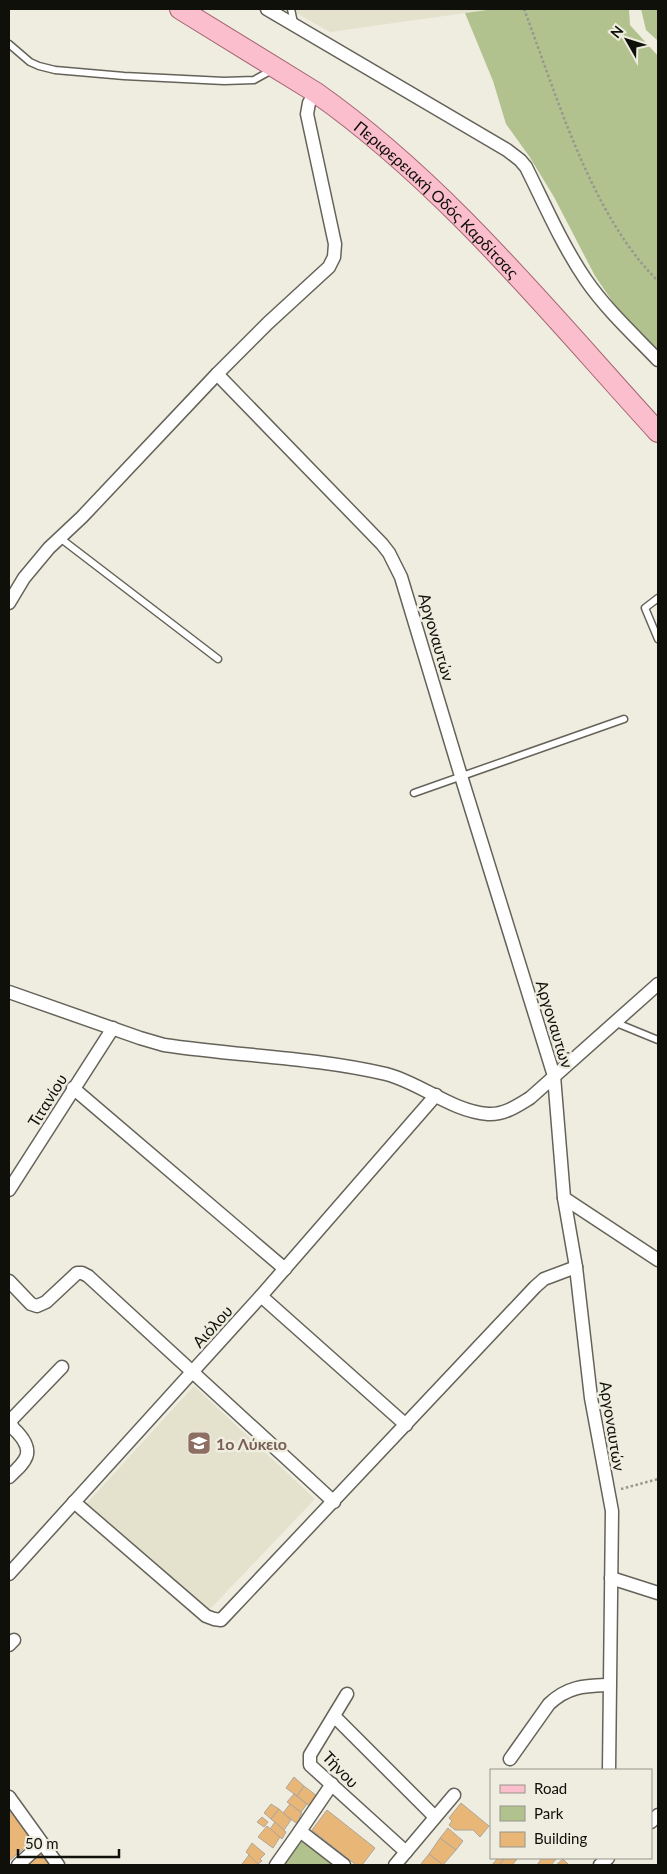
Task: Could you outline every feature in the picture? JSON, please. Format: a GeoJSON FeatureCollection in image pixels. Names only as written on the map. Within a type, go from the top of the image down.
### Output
{"type":"FeatureCollection","features":[{"type":"Feature","properties":{"kind":"main road","name":"Περιφερειακή Οδός Καρδίτσας"},"geometry":{"type":"LineString","coordinates":[[180,9],[315,92],[383,145],[449,206],[544,306],[658,432]]}},
{"type":"Feature","properties":{"kind":"street"},"geometry":{"type":"LineString","coordinates":[[267,9],[294,23],[507,150],[520,160],[586,280],[615,315],[658,360]]}},
{"type":"Feature","properties":{"kind":"street"},"geometry":{"type":"LineString","coordinates":[[9,603],[34,564],[82,517],[216,374],[268,323],[324,273],[332,261],[335,251],[333,234],[307,114],[309,103],[315,92]]}},
{"type":"Feature","properties":{"kind":"street","name":"Αργοναυτών"},"geometry":{"type":"LineString","coordinates":[[216,374],[369,530],[389,553],[407,591],[461,776],[554,1076],[564,1198],[576,1267],[591,1398],[612,1522],[609,1769]]}},
{"type":"Feature","properties":{"kind":"street"},"geometry":{"type":"LineString","coordinates":[[9,992],[164,1045],[320,1063],[373,1072],[400,1078],[475,1111],[495,1114],[506,1111],[522,1102],[658,984]]}},
{"type":"Feature","properties":{"kind":"street","name":"Τιτανίου"},"geometry":{"type":"LineString","coordinates":[[9,1190],[113,1028]]}},
{"type":"Feature","properties":{"kind":"street"},"geometry":{"type":"LineString","coordinates":[[74,1088],[284,1269]]}},
{"type":"Feature","properties":{"kind":"street","name":"Αιόλου"},"geometry":{"type":"LineString","coordinates":[[9,1574],[261,1296],[436,1095]]}},
{"type":"Feature","properties":{"kind":"street"},"geometry":{"type":"LineString","coordinates":[[564,1198],[658,1260]]}},
{"type":"Feature","properties":{"kind":"street"},"geometry":{"type":"LineString","coordinates":[[74,1502],[206,1616],[214,1620],[221,1620],[535,1287],[544,1279],[576,1267]]}},
{"type":"Feature","properties":{"kind":"street"},"geometry":{"type":"LineString","coordinates":[[9,1281],[32,1304],[37,1306],[46,1302],[77,1273],[85,1274],[334,1502]]}},
{"type":"Feature","properties":{"kind":"street"},"geometry":{"type":"LineString","coordinates":[[261,1296],[406,1425]]}},
{"type":"Feature","properties":{"kind":"street"},"geometry":{"type":"LineString","coordinates":[[9,1477],[26,1461],[27,1456],[26,1444],[11,1426],[11,1420],[62,1367]]}},
{"type":"Feature","properties":{"kind":"street"},"geometry":{"type":"LineString","coordinates":[[611,1578],[658,1593]]}},
{"type":"Feature","properties":{"kind":"street"},"geometry":{"type":"LineString","coordinates":[[510,1759],[556,1696],[581,1686],[609,1685]]}},
{"type":"Feature","properties":{"kind":"street","name":"Τήνου"},"geometry":{"type":"LineString","coordinates":[[348,1694],[310,1755],[310,1765],[406,1852]]}},
{"type":"Feature","properties":{"kind":"street"},"geometry":{"type":"LineString","coordinates":[[334,1716],[435,1817]]}},
{"type":"Feature","properties":{"kind":"street"},"geometry":{"type":"LineString","coordinates":[[276,1865],[332,1784]]}},
{"type":"Feature","properties":{"kind":"street"},"geometry":{"type":"LineString","coordinates":[[395,1865],[454,1795]]}},
{"type":"Feature","properties":{"kind":"street"},"geometry":{"type":"LineString","coordinates":[[9,1797],[58,1865]]}},
{"type":"Feature","properties":{"kind":"street"},"geometry":{"type":"LineString","coordinates":[[300,1830],[344,1865]]}},
{"type":"Feature","properties":{"kind":"street"},"geometry":{"type":"LineString","coordinates":[[18,1865],[42,1843]]}},
{"type":"Feature","properties":{"kind":"lane"},"geometry":{"type":"LineString","coordinates":[[291,9],[294,23]]}},
{"type":"Feature","properties":{"kind":"lane"},"geometry":{"type":"LineString","coordinates":[[9,44],[30,62],[55,70],[124,76],[244,81],[254,80],[276,68]]}},
{"type":"Feature","properties":{"kind":"lane"},"geometry":{"type":"LineString","coordinates":[[60,538],[218,659]]}},
{"type":"Feature","properties":{"kind":"lane"},"geometry":{"type":"LineString","coordinates":[[658,598],[645,608],[658,639]]}},
{"type":"Feature","properties":{"kind":"lane"},"geometry":{"type":"LineString","coordinates":[[414,793],[624,719]]}},
{"type":"Feature","properties":{"kind":"lane"},"geometry":{"type":"LineString","coordinates":[[614,1022],[658,1040]]}},
{"type":"Feature","properties":{"kind":"path"},"geometry":{"type":"LineString","coordinates":[[524,9],[573,139],[595,187],[625,241],[645,268],[658,281]]}},
{"type":"Feature","properties":{"kind":"path"},"geometry":{"type":"LineString","coordinates":[[608,1493],[658,1478]]}},
{"type":"Feature","properties":{"kind":"shaded area"},"geometry":{"type":"Polygon","coordinates":[[[289,9],[487,9],[487,10],[330,32],[289,9]]]}},
{"type":"Feature","properties":{"kind":"shaded area","name":"1ο Λύκειο"},"geometry":{"type":"Polygon","coordinates":[[[194,1386],[315,1499],[209,1610],[87,1503],[194,1386]]]}},
{"type":"Feature","properties":{"kind":"green space"},"geometry":{"type":"Polygon","coordinates":[[[487,9],[629,9],[630,25],[658,56],[658,349],[619,311],[595,276],[554,197],[529,156],[506,124],[493,81],[465,13],[487,9]]]}},
{"type":"Feature","properties":{"kind":"green space"},"geometry":{"type":"Polygon","coordinates":[[[641,9],[658,9],[658,41],[646,30],[641,9]]]}},
{"type":"Feature","properties":{"kind":"green space"},"geometry":{"type":"Polygon","coordinates":[[[299,1839],[333,1865],[279,1865],[299,1839]]]}},
{"type":"Feature","properties":{"kind":"building"},"geometry":{"type":"Polygon","coordinates":[[[294,1777],[304,1786],[297,1796],[286,1788],[294,1777]]]}},
{"type":"Feature","properties":{"kind":"building"},"geometry":{"type":"Polygon","coordinates":[[[304,1786],[317,1796],[311,1807],[297,1796],[304,1786]]]}},
{"type":"Feature","properties":{"kind":"building"},"geometry":{"type":"Polygon","coordinates":[[[294,1794],[307,1804],[301,1812],[287,1802],[294,1794]]]}},
{"type":"Feature","properties":{"kind":"building"},"geometry":{"type":"Polygon","coordinates":[[[461,1803],[489,1826],[480,1837],[473,1830],[455,1830],[449,1825],[452,1821],[449,1818],[461,1803]]]}},
{"type":"Feature","properties":{"kind":"building"},"geometry":{"type":"Polygon","coordinates":[[[271,1804],[279,1809],[271,1819],[264,1813],[271,1804]]]}},
{"type":"Feature","properties":{"kind":"building"},"geometry":{"type":"Polygon","coordinates":[[[290,1804],[302,1813],[296,1823],[283,1813],[290,1804]]]}},
{"type":"Feature","properties":{"kind":"building"},"geometry":{"type":"Polygon","coordinates":[[[279,1809],[291,1820],[284,1830],[271,1819],[279,1809]]]}},
{"type":"Feature","properties":{"kind":"building"},"geometry":{"type":"Polygon","coordinates":[[[12,1810],[36,1838],[9,1861],[9,1812],[12,1810]]]}},
{"type":"Feature","properties":{"kind":"building"},"geometry":{"type":"Polygon","coordinates":[[[327,1810],[375,1848],[362,1865],[356,1865],[312,1830],[327,1810]]]}},
{"type":"Feature","properties":{"kind":"building"},"geometry":{"type":"Polygon","coordinates":[[[262,1817],[268,1822],[264,1827],[257,1822],[262,1817]]]}},
{"type":"Feature","properties":{"kind":"building"},"geometry":{"type":"Polygon","coordinates":[[[275,1822],[286,1832],[282,1839],[270,1829],[275,1822]]]}},
{"type":"Feature","properties":{"kind":"building"},"geometry":{"type":"Polygon","coordinates":[[[267,1826],[280,1837],[273,1848],[258,1837],[267,1826]]]}},
{"type":"Feature","properties":{"kind":"building"},"geometry":{"type":"Polygon","coordinates":[[[448,1828],[463,1841],[456,1850],[440,1838],[448,1828]]]}},
{"type":"Feature","properties":{"kind":"building"},"geometry":{"type":"Polygon","coordinates":[[[440,1838],[456,1850],[443,1865],[429,1854],[440,1838]]]}},
{"type":"Feature","properties":{"kind":"building"},"geometry":{"type":"Polygon","coordinates":[[[252,1843],[265,1854],[260,1859],[262,1861],[258,1864],[246,1852],[252,1843]]]}},
{"type":"Feature","properties":{"kind":"building"},"geometry":{"type":"Polygon","coordinates":[[[40,1852],[50,1865],[24,1865],[40,1852]]]}},
{"type":"Feature","properties":{"kind":"building"},"geometry":{"type":"Polygon","coordinates":[[[429,1854],[443,1865],[420,1865],[429,1854]]]}},
{"type":"Feature","properties":{"kind":"building"},"geometry":{"type":"Polygon","coordinates":[[[249,1855],[258,1864],[260,1865],[243,1865],[249,1855]]]}},
{"type":"Feature","properties":{"kind":"building"},"geometry":{"type":"Polygon","coordinates":[[[497,1859],[504,1859],[500,1864],[502,1865],[492,1865],[497,1859]]]}},
{"type":"Feature","properties":{"kind":"building"},"geometry":{"type":"Polygon","coordinates":[[[504,1859],[517,1859],[512,1865],[500,1864],[504,1859]]]}},
{"type":"Feature","properties":{"kind":"building"},"geometry":{"type":"Polygon","coordinates":[[[541,1859],[556,1859],[551,1865],[537,1865],[541,1859]]]}},
{"type":"Feature","properties":{"kind":"building"},"geometry":{"type":"Polygon","coordinates":[[[563,1859],[569,1865],[556,1865],[563,1859]]]}},
{"type":"Feature","properties":{"kind":"place","name":"1ο Λύκειο"},"geometry":{"type":"Point","coordinates":[199,1443]}}]}
